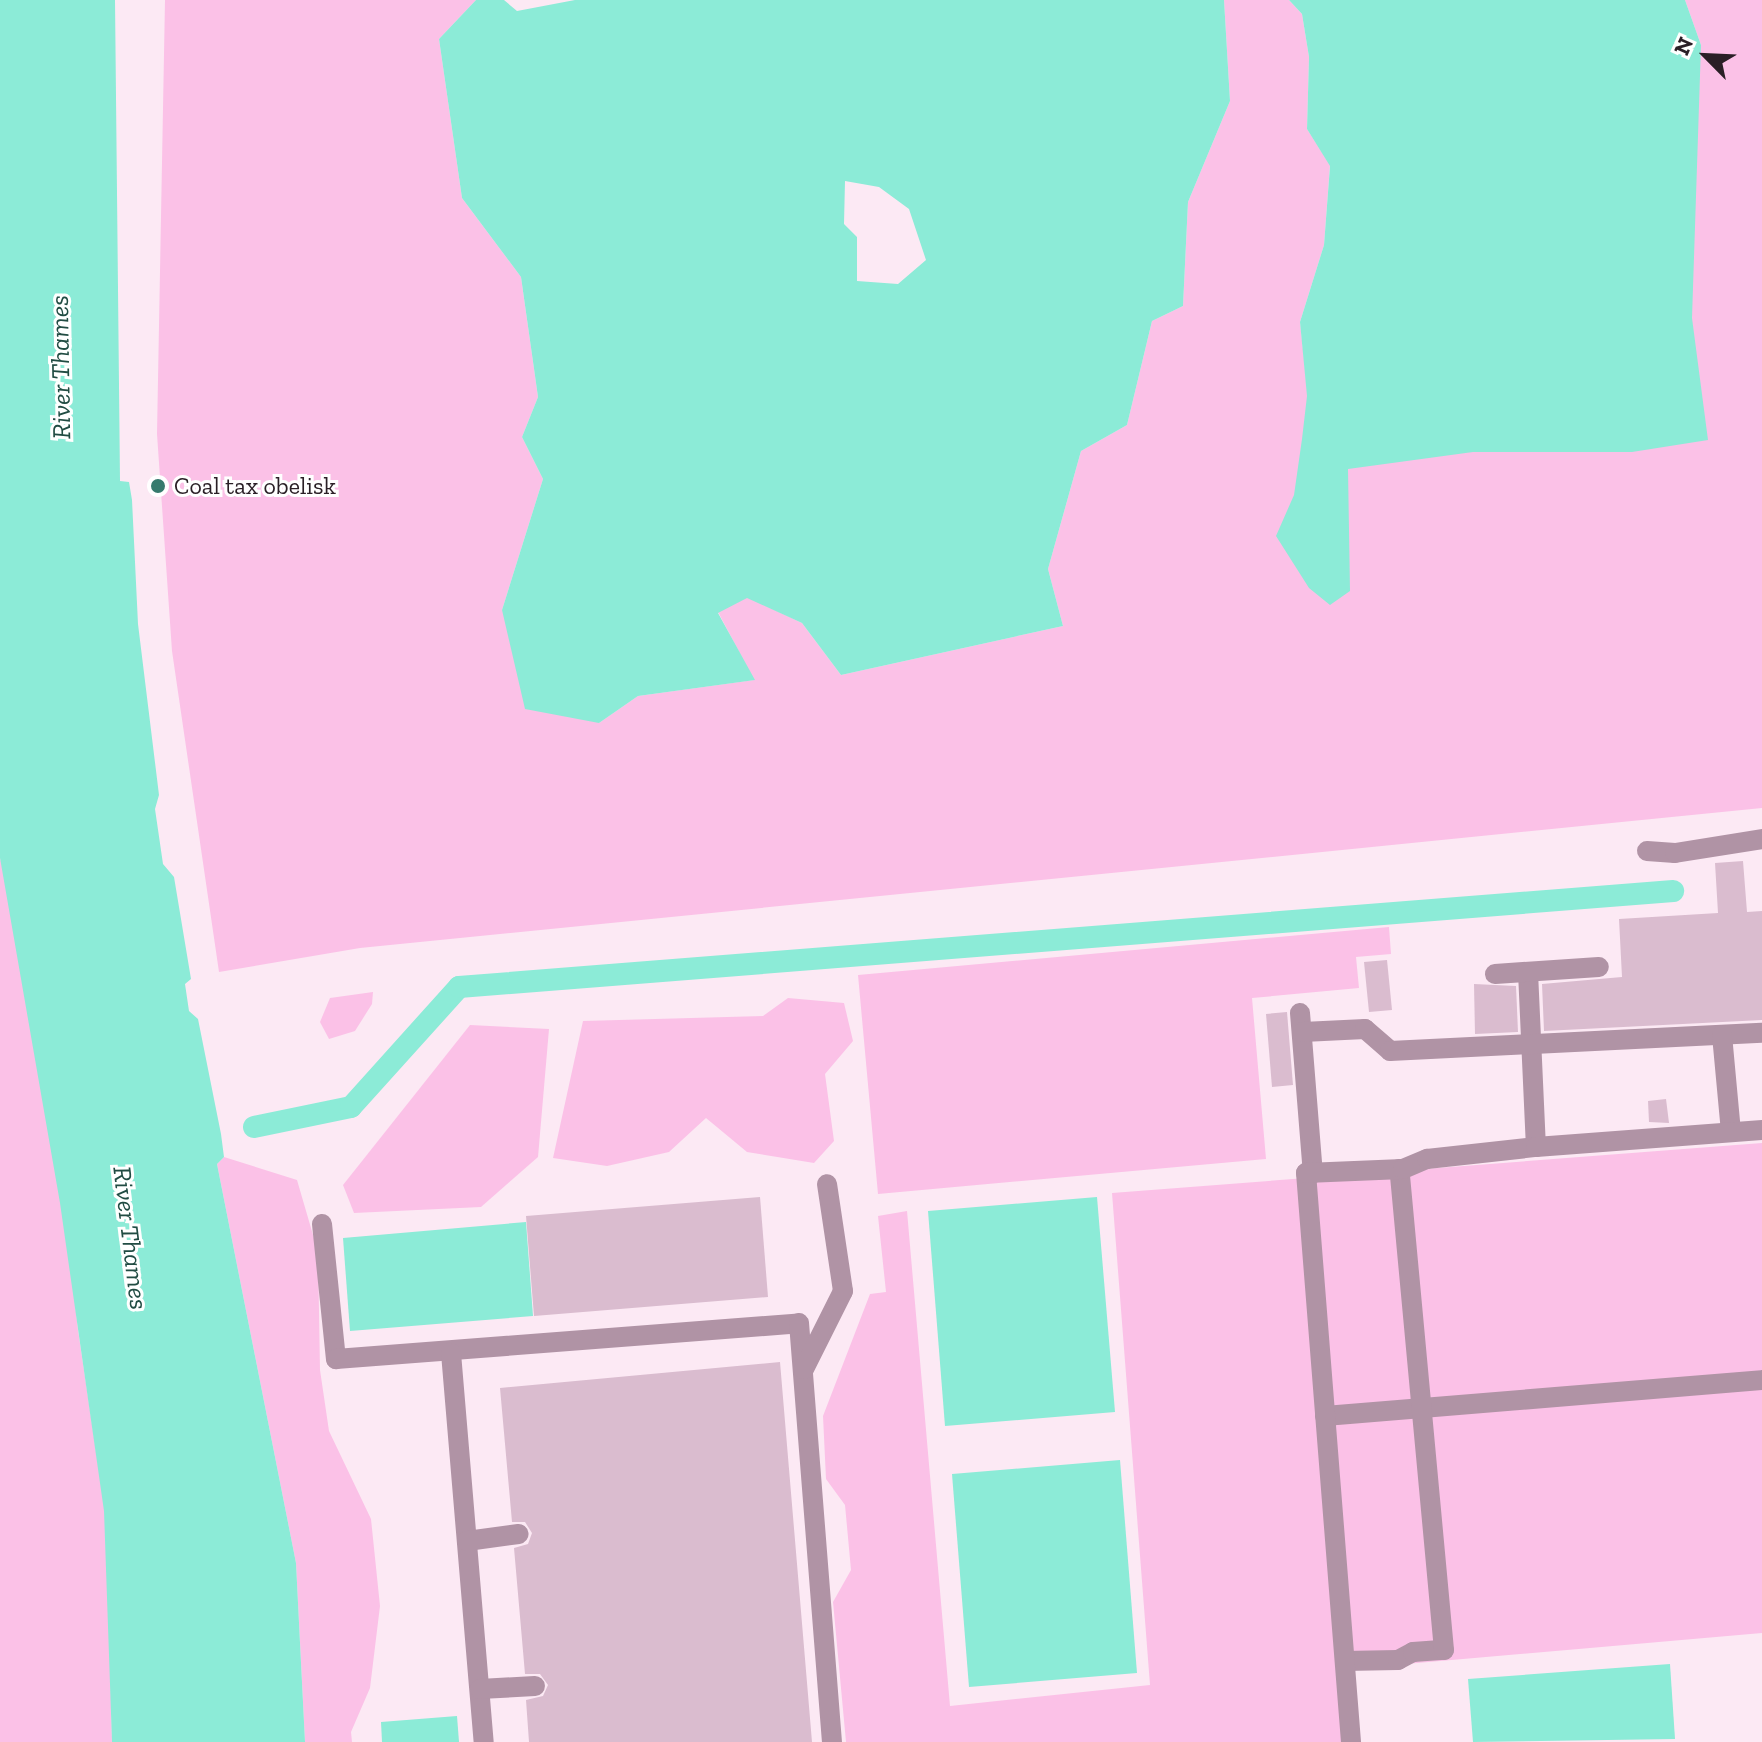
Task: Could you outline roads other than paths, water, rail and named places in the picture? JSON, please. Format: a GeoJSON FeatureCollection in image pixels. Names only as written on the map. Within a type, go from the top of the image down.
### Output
{"type":"FeatureCollection","features":[{"type":"Feature","properties":{"kind":"lane"},"geometry":{"type":"LineString","coordinates":[[1647,851],[1675,853],[1762,839]]}},
{"type":"Feature","properties":{"kind":"lane"},"geometry":{"type":"LineString","coordinates":[[1495,974],[1599,967]]}},
{"type":"Feature","properties":{"kind":"lane"},"geometry":{"type":"LineString","coordinates":[[1528,972],[1536,1147]]}},
{"type":"Feature","properties":{"kind":"lane"},"geometry":{"type":"LineString","coordinates":[[1313,1173],[1302,1023],[1365,1029],[1390,1051],[1762,1033]]}},
{"type":"Feature","properties":{"kind":"lane"},"geometry":{"type":"LineString","coordinates":[[1722,1035],[1731,1132]]}},
{"type":"Feature","properties":{"kind":"lane"},"geometry":{"type":"LineString","coordinates":[[1351,1742],[1306,1173],[1399,1169],[1427,1159],[1536,1147],[1762,1130]]}},
{"type":"Feature","properties":{"kind":"lane"},"geometry":{"type":"LineString","coordinates":[[1345,1661],[1398,1660],[1413,1652],[1444,1650],[1399,1169]]}},
{"type":"Feature","properties":{"kind":"lane"},"geometry":{"type":"LineString","coordinates":[[803,1371],[843,1291],[827,1184]]}},
{"type":"Feature","properties":{"kind":"lane"},"geometry":{"type":"LineString","coordinates":[[322,1224],[336,1359],[451,1353],[799,1323],[832,1742]]}},
{"type":"Feature","properties":{"kind":"lane"},"geometry":{"type":"LineString","coordinates":[[451,1353],[484,1742]]}},
{"type":"Feature","properties":{"kind":"lane"},"geometry":{"type":"LineString","coordinates":[[1325,1416],[1762,1380]]}},
{"type":"Feature","properties":{"kind":"lane"},"geometry":{"type":"LineString","coordinates":[[467,1541],[519,1534]]}},
{"type":"Feature","properties":{"kind":"lane"},"geometry":{"type":"LineString","coordinates":[[480,1689],[535,1686]]}},
{"type":"Feature","properties":{"kind":"water","name":"River Thames"},"geometry":{"type":"Polygon","coordinates":[[[0,0],[115,0],[120,481],[129,482],[132,500],[138,624],[159,795],[155,809],[163,864],[174,877],[191,979],[185,984],[189,1011],[198,1019],[221,1134],[224,1157],[217,1164],[296,1563],[305,1742],[112,1742],[104,1511],[60,1203],[0,858],[0,0]]]}},
{"type":"Feature","properties":{"kind":"water"},"geometry":{"type":"Polygon","coordinates":[[[476,0],[504,0],[517,11],[575,0],[1224,0],[1230,101],[1188,202],[1183,306],[1152,321],[1127,425],[1081,451],[1048,569],[1063,626],[841,675],[802,623],[747,598],[718,613],[755,680],[638,696],[599,723],[525,709],[502,610],[543,479],[522,437],[538,397],[521,277],[462,198],[439,39],[476,0]],[[845,181],[844,224],[857,237],[857,281],[898,284],[926,260],[909,209],[879,187],[845,181]]]}},
{"type":"Feature","properties":{"kind":"water"},"geometry":{"type":"Polygon","coordinates":[[[1289,0],[1685,0],[1701,45],[1692,318],[1708,440],[1632,452],[1473,452],[1348,469],[1350,591],[1330,605],[1309,588],[1276,536],[1294,495],[1307,396],[1300,322],[1324,245],[1330,166],[1307,129],[1309,57],[1302,14],[1289,0]]]}},
{"type":"Feature","properties":{"kind":"water"},"geometry":{"type":"Polygon","coordinates":[[[1097,1197],[1115,1412],[945,1426],[928,1211],[1097,1197]]]}},
{"type":"Feature","properties":{"kind":"water"},"geometry":{"type":"Polygon","coordinates":[[[526,1222],[533,1316],[350,1331],[343,1238],[526,1222]]]}},
{"type":"Feature","properties":{"kind":"water"},"geometry":{"type":"Polygon","coordinates":[[[1120,1460],[1137,1673],[969,1687],[952,1474],[1120,1460]]]}},
{"type":"Feature","properties":{"kind":"water"},"geometry":{"type":"Polygon","coordinates":[[[1670,1664],[1675,1739],[1473,1742],[1468,1679],[1670,1664]]]}},
{"type":"Feature","properties":{"kind":"water"},"geometry":{"type":"Polygon","coordinates":[[[457,1716],[459,1742],[382,1742],[381,1722],[457,1716]]]}},
{"type":"Feature","properties":{"kind":"waterway"},"geometry":{"type":"LineString","coordinates":[[254,1127],[351,1107],[459,987],[1673,891]]}},
{"type":"Feature","properties":{"kind":"place","name":"Coal tax obelisk"},"geometry":{"type":"Point","coordinates":[158,486]}}]}
